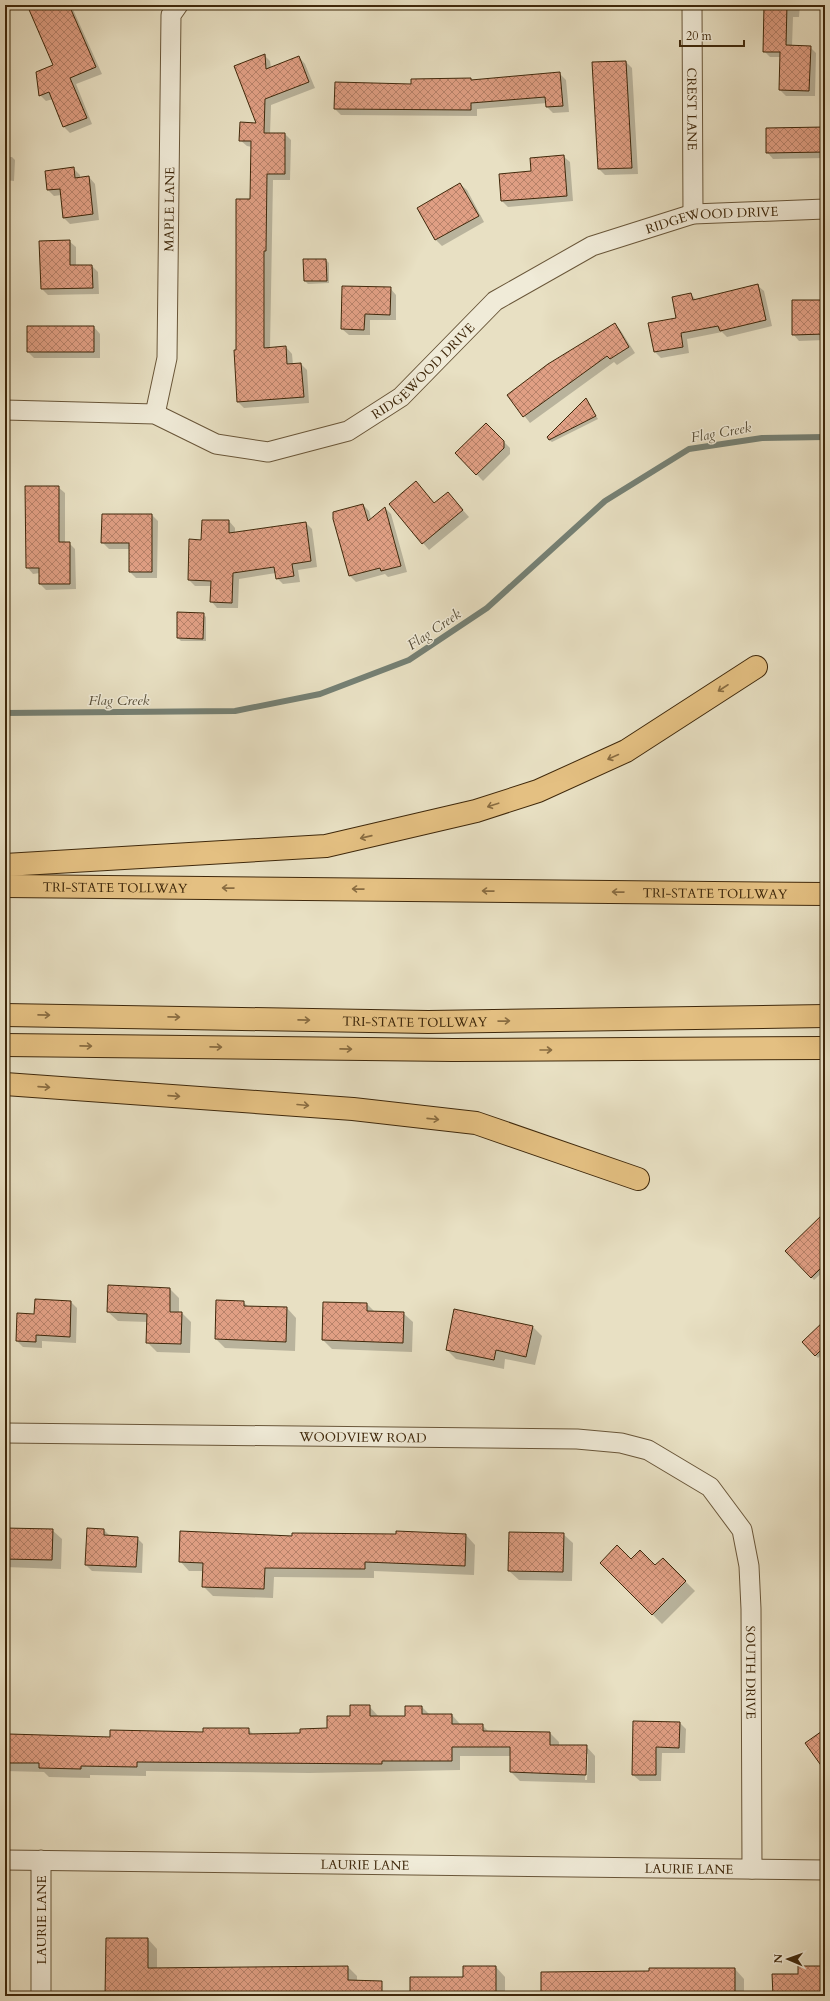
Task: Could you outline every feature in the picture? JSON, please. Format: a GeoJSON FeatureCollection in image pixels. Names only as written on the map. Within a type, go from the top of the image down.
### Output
{"type":"FeatureCollection","features":[{"type":"Feature","properties":{"kind":"highway"},"geometry":{"type":"LineString","coordinates":[[5,865],[326,846],[476,811],[538,791],[626,752],[756,667]]}},
{"type":"Feature","properties":{"kind":"highway","name":"TRI-STATE TOLLWAY"},"geometry":{"type":"LineString","coordinates":[[5,886],[825,894]]}},
{"type":"Feature","properties":{"kind":"highway","name":"TRI-STATE TOLLWAY"},"geometry":{"type":"LineString","coordinates":[[5,1015],[428,1022],[825,1016]]}},
{"type":"Feature","properties":{"kind":"highway"},"geometry":{"type":"LineString","coordinates":[[5,1045],[453,1050],[825,1048]]}},
{"type":"Feature","properties":{"kind":"highway"},"geometry":{"type":"LineString","coordinates":[[5,1084],[353,1110],[476,1123],[638,1179]]}},
{"type":"Feature","properties":{"kind":"street","name":"MAPLE LANE"},"geometry":{"type":"LineString","coordinates":[[155,414],[167,358],[171,15],[178,5]]}},
{"type":"Feature","properties":{"kind":"street","name":"CREST LANE"},"geometry":{"type":"LineString","coordinates":[[692,5],[693,214]]}},
{"type":"Feature","properties":{"kind":"street","name":"RIDGEWOOD DRIVE"},"geometry":{"type":"LineString","coordinates":[[5,410],[155,414],[216,444],[268,452],[348,431],[401,397],[494,301],[592,246],[693,214],[825,209]]}},
{"type":"Feature","properties":{"kind":"street","name":"WOODVIEW ROAD"},"geometry":{"type":"LineString","coordinates":[[5,1433],[578,1439],[621,1443],[648,1450],[710,1487]]}},
{"type":"Feature","properties":{"kind":"street","name":"SOUTH DRIVE"},"geometry":{"type":"LineString","coordinates":[[710,1487],[742,1530],[748,1566],[751,1610],[752,1869]]}},
{"type":"Feature","properties":{"kind":"street"},"geometry":{"type":"LineString","coordinates":[[5,1860],[41,1860]]}},
{"type":"Feature","properties":{"kind":"street","name":"LAURIE LANE"},"geometry":{"type":"LineString","coordinates":[[40,1996],[41,1860],[825,1870]]}},
{"type":"Feature","properties":{"kind":"building"},"geometry":{"type":"Polygon","coordinates":[[[27,5],[69,5],[96,67],[70,78],[87,118],[63,127],[49,92],[39,96],[36,72],[53,65],[27,5]]]}},
{"type":"Feature","properties":{"kind":"building"},"geometry":{"type":"Polygon","coordinates":[[[764,5],[787,5],[786,45],[811,46],[809,91],[779,90],[780,52],[763,52],[764,5]]]}},
{"type":"Feature","properties":{"kind":"building"},"geometry":{"type":"Polygon","coordinates":[[[265,54],[266,69],[299,56],[309,82],[265,99],[264,133],[285,133],[285,174],[267,174],[266,251],[264,251],[264,348],[286,346],[287,364],[301,363],[304,397],[237,402],[234,350],[236,350],[236,199],[250,199],[251,141],[239,141],[240,122],[256,123],[234,66],[265,54]]]}},
{"type":"Feature","properties":{"kind":"building"},"geometry":{"type":"Polygon","coordinates":[[[626,61],[632,168],[598,169],[592,62],[626,61]]]}},
{"type":"Feature","properties":{"kind":"building"},"geometry":{"type":"Polygon","coordinates":[[[560,72],[563,106],[546,107],[545,97],[471,103],[471,110],[334,109],[335,82],[411,84],[411,79],[471,78],[471,80],[560,72]]]}},
{"type":"Feature","properties":{"kind":"building"},"geometry":{"type":"Polygon","coordinates":[[[825,127],[825,152],[766,153],[766,128],[825,127]]]}},
{"type":"Feature","properties":{"kind":"building"},"geometry":{"type":"Polygon","coordinates":[[[564,155],[567,196],[501,201],[499,174],[531,171],[530,158],[564,155]]]}},
{"type":"Feature","properties":{"kind":"building"},"geometry":{"type":"Polygon","coordinates":[[[74,167],[75,178],[89,176],[93,214],[63,218],[60,189],[47,190],[45,171],[74,167]]]}},
{"type":"Feature","properties":{"kind":"building"},"geometry":{"type":"Polygon","coordinates":[[[460,183],[479,216],[435,240],[417,208],[460,183]]]}},
{"type":"Feature","properties":{"kind":"building"},"geometry":{"type":"Polygon","coordinates":[[[70,240],[70,265],[92,265],[93,288],[41,289],[39,241],[70,240]]]}},
{"type":"Feature","properties":{"kind":"building"},"geometry":{"type":"Polygon","coordinates":[[[303,259],[326,259],[327,281],[304,281],[303,259]]]}},
{"type":"Feature","properties":{"kind":"building"},"geometry":{"type":"Polygon","coordinates":[[[758,284],[766,320],[720,331],[718,326],[681,333],[683,347],[654,352],[648,323],[676,318],[672,297],[691,293],[693,300],[758,284]]]}},
{"type":"Feature","properties":{"kind":"building"},"geometry":{"type":"Polygon","coordinates":[[[342,286],[391,287],[390,315],[365,314],[364,330],[341,329],[342,286]]]}},
{"type":"Feature","properties":{"kind":"building"},"geometry":{"type":"Polygon","coordinates":[[[792,300],[825,300],[825,334],[792,335],[792,300]]]}},
{"type":"Feature","properties":{"kind":"building"},"geometry":{"type":"Polygon","coordinates":[[[615,323],[629,347],[610,359],[607,356],[523,417],[507,395],[548,364],[615,323]]]}},
{"type":"Feature","properties":{"kind":"building"},"geometry":{"type":"Polygon","coordinates":[[[27,326],[94,326],[94,352],[27,352],[27,326]]]}},
{"type":"Feature","properties":{"kind":"building"},"geometry":{"type":"Polygon","coordinates":[[[586,398],[596,416],[549,440],[547,437],[586,398]]]}},
{"type":"Feature","properties":{"kind":"building"},"geometry":{"type":"Polygon","coordinates":[[[486,423],[504,441],[504,448],[476,475],[455,453],[486,423]]]}},
{"type":"Feature","properties":{"kind":"building"},"geometry":{"type":"Polygon","coordinates":[[[416,481],[434,503],[448,492],[463,510],[422,544],[389,504],[416,481]]]}},
{"type":"Feature","properties":{"kind":"building"},"geometry":{"type":"Polygon","coordinates":[[[25,486],[59,486],[59,542],[70,542],[70,584],[39,584],[39,568],[26,568],[25,486]]]}},
{"type":"Feature","properties":{"kind":"building"},"geometry":{"type":"Polygon","coordinates":[[[363,504],[368,521],[385,507],[401,566],[381,571],[380,568],[349,576],[333,519],[333,512],[363,504]]]}},
{"type":"Feature","properties":{"kind":"building"},"geometry":{"type":"Polygon","coordinates":[[[102,514],[152,514],[152,572],[129,572],[129,543],[101,543],[102,514]]]}},
{"type":"Feature","properties":{"kind":"building"},"geometry":{"type":"Polygon","coordinates":[[[202,520],[229,520],[229,533],[306,522],[311,561],[292,564],[294,576],[276,579],[274,567],[233,573],[232,603],[210,602],[211,581],[188,580],[189,539],[201,540],[202,520]]]}},
{"type":"Feature","properties":{"kind":"building"},"geometry":{"type":"Polygon","coordinates":[[[177,612],[204,613],[203,639],[177,638],[177,612]]]}},
{"type":"Feature","properties":{"kind":"building"},"geometry":{"type":"Polygon","coordinates":[[[825,1212],[825,1264],[811,1278],[785,1251],[825,1212]]]}},
{"type":"Feature","properties":{"kind":"building"},"geometry":{"type":"Polygon","coordinates":[[[108,1285],[170,1288],[170,1312],[182,1312],[181,1344],[146,1343],[147,1314],[107,1312],[108,1285]]]}},
{"type":"Feature","properties":{"kind":"building"},"geometry":{"type":"Polygon","coordinates":[[[35,1299],[71,1301],[70,1337],[36,1335],[36,1342],[16,1341],[17,1313],[34,1314],[35,1299]]]}},
{"type":"Feature","properties":{"kind":"building"},"geometry":{"type":"Polygon","coordinates":[[[216,1300],[244,1301],[244,1306],[287,1307],[286,1342],[215,1339],[216,1300]]]}},
{"type":"Feature","properties":{"kind":"building"},"geometry":{"type":"Polygon","coordinates":[[[323,1302],[367,1303],[367,1311],[404,1312],[403,1343],[322,1340],[323,1302]]]}},
{"type":"Feature","properties":{"kind":"building"},"geometry":{"type":"Polygon","coordinates":[[[454,1309],[533,1326],[526,1357],[496,1350],[494,1360],[446,1350],[454,1309]]]}},
{"type":"Feature","properties":{"kind":"building"},"geometry":{"type":"Polygon","coordinates":[[[825,1320],[825,1346],[815,1356],[802,1342],[825,1320]]]}},
{"type":"Feature","properties":{"kind":"building"},"geometry":{"type":"Polygon","coordinates":[[[5,1528],[53,1529],[52,1560],[5,1559],[5,1528]]]}},
{"type":"Feature","properties":{"kind":"building"},"geometry":{"type":"Polygon","coordinates":[[[87,1528],[104,1529],[104,1535],[138,1537],[136,1567],[85,1565],[87,1528]]]}},
{"type":"Feature","properties":{"kind":"building"},"geometry":{"type":"Polygon","coordinates":[[[180,1531],[292,1536],[292,1533],[396,1534],[396,1531],[466,1534],[465,1566],[365,1562],[365,1569],[265,1568],[264,1589],[202,1587],[203,1563],[179,1562],[180,1531]]]}},
{"type":"Feature","properties":{"kind":"building"},"geometry":{"type":"Polygon","coordinates":[[[509,1532],[564,1533],[563,1572],[508,1571],[509,1532]]]}},
{"type":"Feature","properties":{"kind":"building"},"geometry":{"type":"Polygon","coordinates":[[[617,1545],[631,1559],[640,1550],[655,1565],[663,1558],[686,1581],[652,1615],[600,1563],[617,1545]]]}},
{"type":"Feature","properties":{"kind":"building"},"geometry":{"type":"Polygon","coordinates":[[[350,1705],[370,1705],[370,1716],[405,1716],[405,1706],[422,1706],[422,1714],[452,1714],[452,1724],[483,1724],[483,1731],[550,1732],[550,1745],[587,1745],[586,1775],[510,1772],[510,1747],[452,1747],[452,1761],[382,1761],[382,1764],[137,1762],[137,1767],[81,1766],[81,1769],[39,1768],[39,1763],[8,1763],[9,1734],[110,1737],[110,1730],[203,1732],[203,1728],[249,1728],[249,1734],[300,1733],[300,1729],[327,1728],[327,1716],[350,1716],[350,1705]]]}},
{"type":"Feature","properties":{"kind":"building"},"geometry":{"type":"Polygon","coordinates":[[[633,1721],[680,1722],[679,1748],[656,1747],[656,1775],[632,1775],[633,1721]]]}},
{"type":"Feature","properties":{"kind":"building"},"geometry":{"type":"Polygon","coordinates":[[[825,1729],[825,1771],[805,1743],[825,1729]]]}},
{"type":"Feature","properties":{"kind":"building"},"geometry":{"type":"Polygon","coordinates":[[[106,1938],[148,1938],[148,1968],[348,1966],[348,1980],[382,1981],[382,1996],[105,1996],[106,1938]]]}},
{"type":"Feature","properties":{"kind":"building"},"geometry":{"type":"Polygon","coordinates":[[[463,1966],[496,1966],[496,1996],[410,1996],[410,1977],[463,1977],[463,1966]]]}},
{"type":"Feature","properties":{"kind":"building"},"geometry":{"type":"Polygon","coordinates":[[[798,1966],[825,1966],[825,1996],[773,1996],[772,1974],[798,1974],[798,1966]]]}},
{"type":"Feature","properties":{"kind":"building"},"geometry":{"type":"Polygon","coordinates":[[[649,1968],[735,1968],[735,1996],[541,1996],[541,1972],[649,1971],[649,1968]]]}},
{"type":"Feature","properties":{"kind":"waterway","name":"Flag Creek"},"geometry":{"type":"LineString","coordinates":[[5,713],[235,711],[320,694],[409,660],[487,608],[605,501],[689,449],[762,438],[825,437]]}}]}
